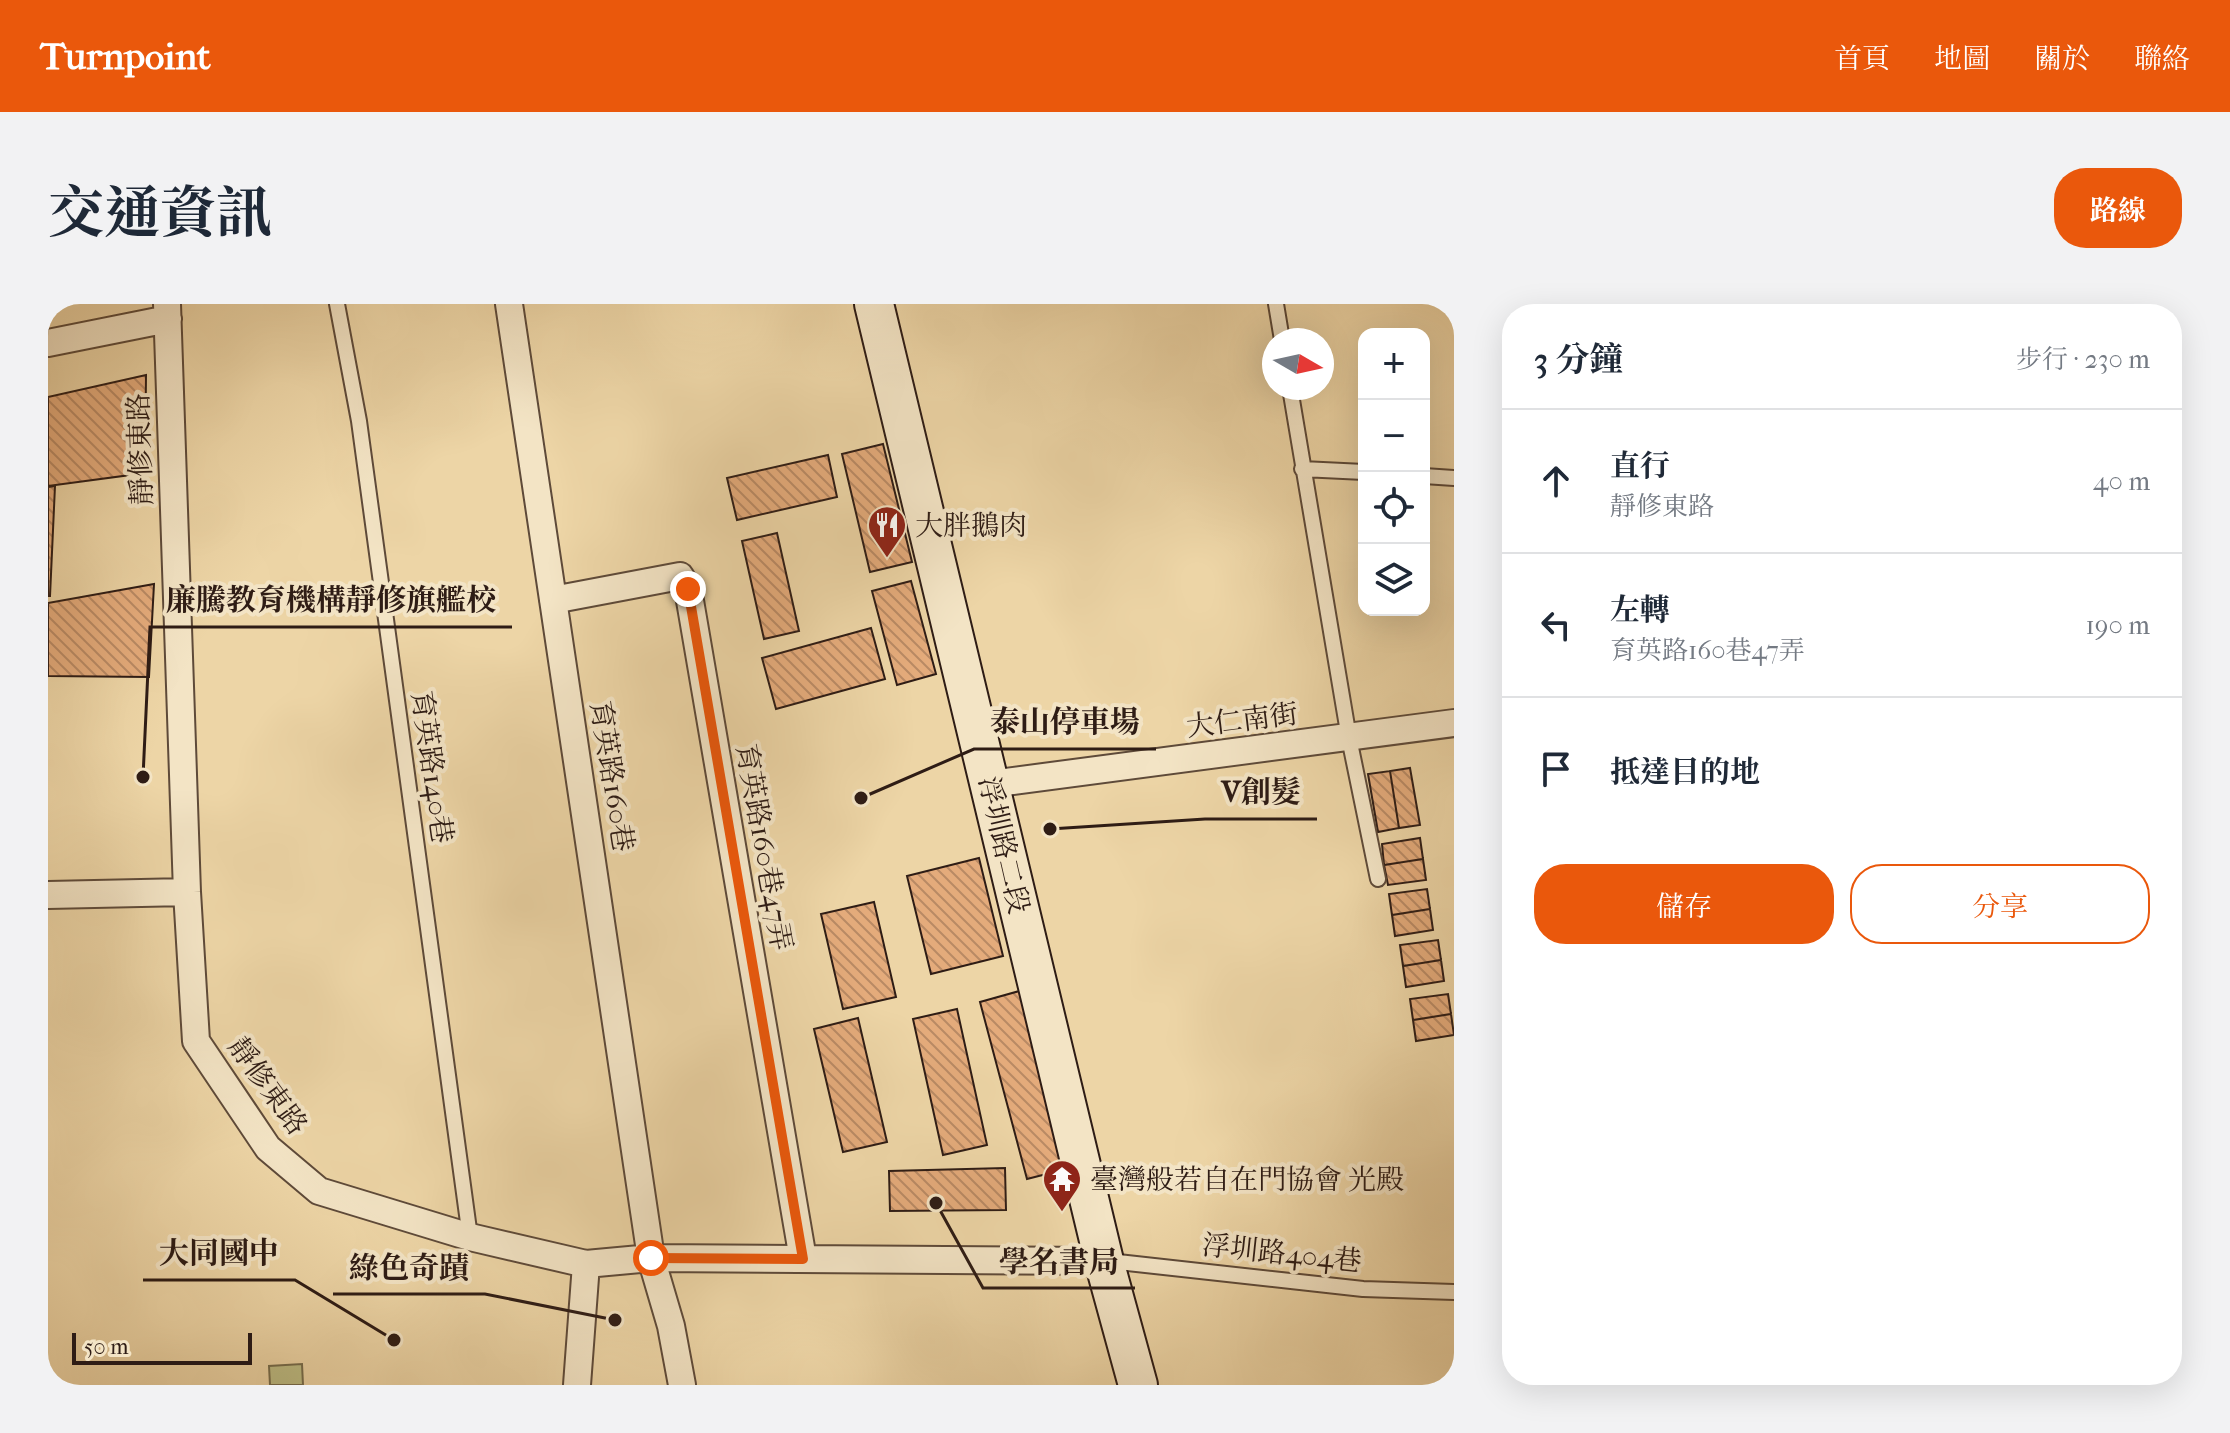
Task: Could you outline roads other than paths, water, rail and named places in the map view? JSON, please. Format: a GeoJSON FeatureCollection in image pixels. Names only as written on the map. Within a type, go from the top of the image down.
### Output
{"type":"FeatureCollection","features":[{"type":"Feature","properties":{"kind":"street","name":"育英路160巷"},"geometry":{"type":"LineString","coordinates":[[509,304],[651,1258],[671,1326],[682,1385]]}},
{"type":"Feature","properties":{"kind":"street","name":"浮圳路二段"},"geometry":{"type":"LineString","coordinates":[[874,304],[1104,1261],[1138,1385]]}},
{"type":"Feature","properties":{"kind":"street","name":"靜修東路"},"geometry":{"type":"LineString","coordinates":[[168,312],[187,892],[196,1041],[268,1148],[319,1191],[470,1237],[586,1264],[651,1258],[1104,1261]]}},
{"type":"Feature","properties":{"kind":"street"},"geometry":{"type":"LineString","coordinates":[[48,343],[168,312]]}},
{"type":"Feature","properties":{"kind":"street","name":"育英路160巷47弄"},"geometry":{"type":"LineString","coordinates":[[553,600],[680,576],[688,589],[803,1259]]}},
{"type":"Feature","properties":{"kind":"street","name":"大仁南街"},"geometry":{"type":"LineString","coordinates":[[990,784],[1454,723]]}},
{"type":"Feature","properties":{"kind":"street"},"geometry":{"type":"LineString","coordinates":[[48,895],[187,892]]}},
{"type":"Feature","properties":{"kind":"street"},"geometry":{"type":"LineString","coordinates":[[577,1385],[586,1264]]}},
{"type":"Feature","properties":{"kind":"lane","name":"育英路140巷"},"geometry":{"type":"LineString","coordinates":[[337,304],[359,421],[470,1237]]}},
{"type":"Feature","properties":{"kind":"lane"},"geometry":{"type":"LineString","coordinates":[[1276,304],[1280,328]]}},
{"type":"Feature","properties":{"kind":"lane"},"geometry":{"type":"LineString","coordinates":[[1292,400],[1349,738],[1378,879]]}},
{"type":"Feature","properties":{"kind":"lane"},"geometry":{"type":"LineString","coordinates":[[1302,469],[1358,472]]}},
{"type":"Feature","properties":{"kind":"lane"},"geometry":{"type":"LineString","coordinates":[[1430,476],[1454,478]]}},
{"type":"Feature","properties":{"kind":"lane","name":"浮圳路404巷"},"geometry":{"type":"LineString","coordinates":[[1104,1261],[1363,1289],[1454,1292]]}},
{"type":"Feature","properties":{"kind":"place","name":"大胖鵝肉"},"geometry":{"type":"Point","coordinates":[887,559]}},
{"type":"Feature","properties":{"kind":"place","name":"廉騰教育機構靜修旗艦校"},"geometry":{"type":"Point","coordinates":[143,777]}},
{"type":"Feature","properties":{"kind":"place","name":"泰山停車場"},"geometry":{"type":"Point","coordinates":[861,798]}},
{"type":"Feature","properties":{"kind":"place","name":"V創髮"},"geometry":{"type":"Point","coordinates":[1050,829]}},
{"type":"Feature","properties":{"kind":"place","name":"學名書局"},"geometry":{"type":"Point","coordinates":[936,1203]}},
{"type":"Feature","properties":{"kind":"place","name":"臺灣般若自在門協會 光殿"},"geometry":{"type":"Point","coordinates":[1062,1213]}},
{"type":"Feature","properties":{"kind":"place","name":"綠色奇蹟"},"geometry":{"type":"Point","coordinates":[615,1320]}},
{"type":"Feature","properties":{"kind":"place","name":"大同國中"},"geometry":{"type":"Point","coordinates":[394,1340]}}]}
